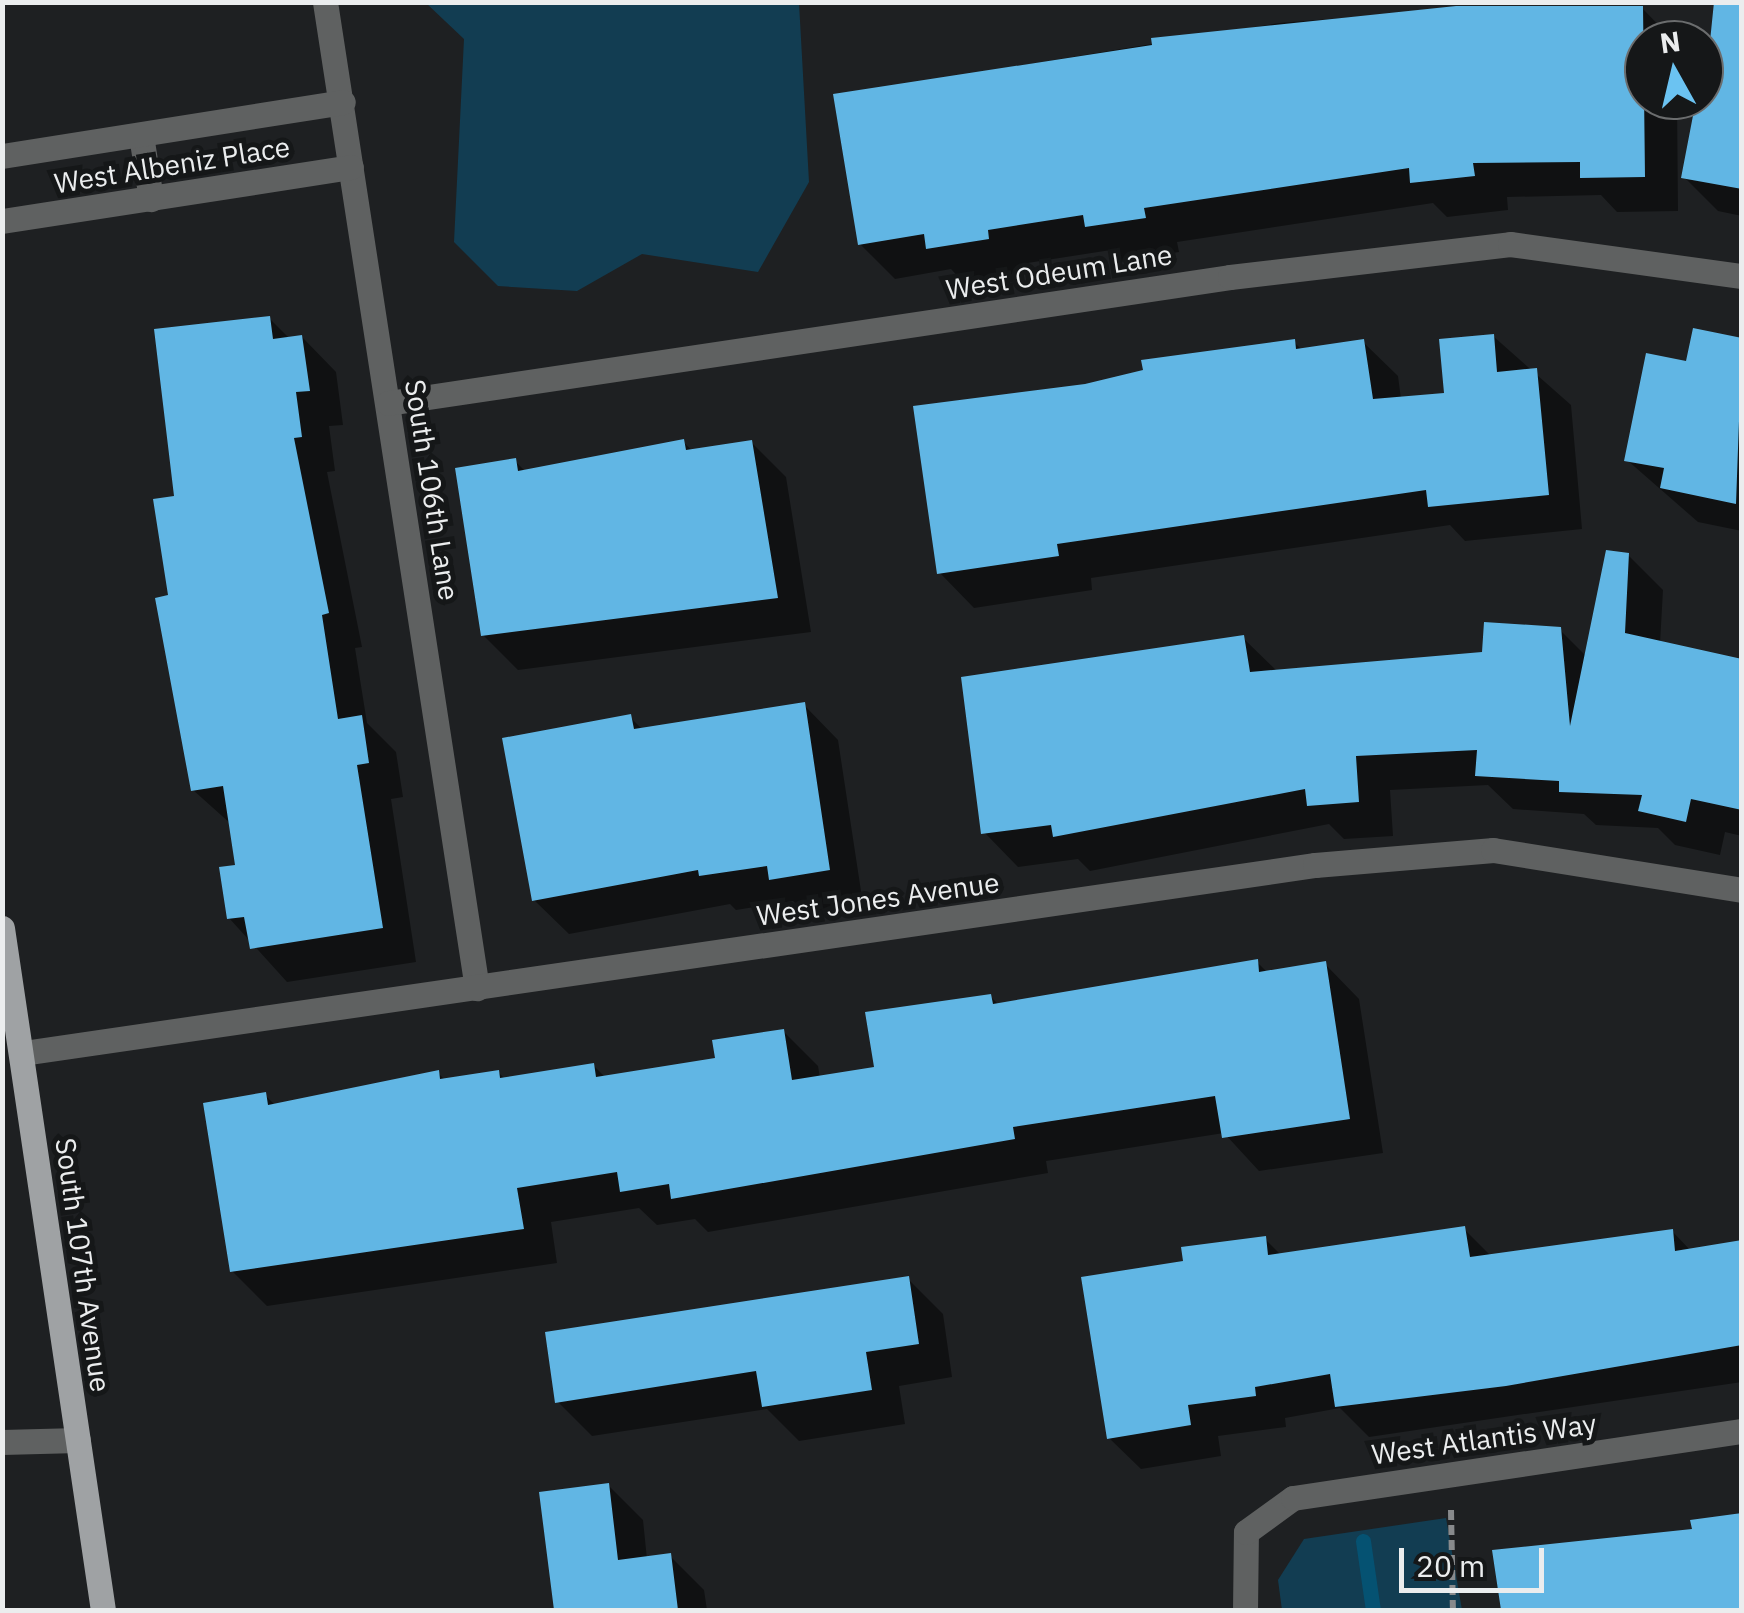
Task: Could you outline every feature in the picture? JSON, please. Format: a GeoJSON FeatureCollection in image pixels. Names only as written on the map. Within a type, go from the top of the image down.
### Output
{"type":"FeatureCollection","features":[{"type":"Feature","properties":{"kind":"main road","name":"South 107th Avenue"},"geometry":{"type":"LineString","coordinates":[[2,928],[104,1610]]}},
{"type":"Feature","properties":{"kind":"street","name":"South 106th Lane"},"geometry":{"type":"LineString","coordinates":[[325,2],[477,988]]}},
{"type":"Feature","properties":{"kind":"street","name":"West Albeniz Place"},"geometry":{"type":"LineString","coordinates":[[2,156],[343,102]]}},
{"type":"Feature","properties":{"kind":"street"},"geometry":{"type":"LineString","coordinates":[[141,135],[150,199]]}},
{"type":"Feature","properties":{"kind":"street","name":"West Albeniz Place"},"geometry":{"type":"LineString","coordinates":[[2,221],[352,167]]}},
{"type":"Feature","properties":{"kind":"street","name":"West Odeum Lane"},"geometry":{"type":"LineString","coordinates":[[388,404],[1230,277],[1510,244],[1742,276]]}},
{"type":"Feature","properties":{"kind":"street","name":"West Jones Avenue"},"geometry":{"type":"LineString","coordinates":[[23,1053],[1315,865],[1494,850],[1742,890]]}},
{"type":"Feature","properties":{"kind":"street","name":"West Atlantis Way"},"geometry":{"type":"LineString","coordinates":[[1245,1610],[1246,1532],[1293,1498],[1742,1431]]}},
{"type":"Feature","properties":{"kind":"street"},"geometry":{"type":"LineString","coordinates":[[2,1442],[78,1440]]}},
{"type":"Feature","properties":{"kind":"path"},"geometry":{"type":"LineString","coordinates":[[1449,1474],[1453,1610]]}},
{"type":"Feature","properties":{"kind":"shaded area"},"geometry":{"type":"Polygon","coordinates":[[[426,3],[799,3],[809,182],[758,272],[642,254],[577,291],[498,286],[454,242],[464,39],[426,3]]]}},
{"type":"Feature","properties":{"kind":"shaded area"},"geometry":{"type":"Polygon","coordinates":[[[1446,1518],[1462,1610],[1282,1610],[1278,1580],[1304,1539],[1446,1518]]]}},
{"type":"Feature","properties":{"kind":"building"},"geometry":{"type":"Polygon","coordinates":[[[1714,2],[1742,2],[1742,189],[1681,178],[1692,120],[1724,120],[1724,20],[1712,20],[1714,2]]]}},
{"type":"Feature","properties":{"kind":"building"},"geometry":{"type":"Polygon","coordinates":[[[1456,6],[1643,6],[1643,20],[1624,20],[1624,120],[1644,120],[1645,177],[1580,178],[1580,162],[1473,163],[1475,176],[1410,183],[1409,168],[1144,208],[1146,218],[1085,227],[1083,215],[988,230],[989,239],[926,249],[924,234],[858,245],[833,94],[1152,45],[1151,38],[1456,6]]]}},
{"type":"Feature","properties":{"kind":"building"},"geometry":{"type":"Polygon","coordinates":[[[270,316],[273,339],[302,335],[310,391],[296,392],[302,437],[294,438],[329,613],[322,615],[338,719],[362,715],[369,763],[357,765],[383,928],[250,949],[244,917],[227,919],[219,867],[235,865],[223,786],[191,791],[155,598],[168,595],[153,499],[174,496],[154,329],[270,316]]]}},
{"type":"Feature","properties":{"kind":"building"},"geometry":{"type":"Polygon","coordinates":[[[1693,328],[1742,338],[1736,504],[1660,488],[1664,468],[1624,461],[1646,353],[1686,361],[1693,328]]]}},
{"type":"Feature","properties":{"kind":"building"},"geometry":{"type":"Polygon","coordinates":[[[1494,334],[1497,372],[1537,368],[1549,495],[1428,507],[1426,490],[1057,544],[1059,556],[937,574],[913,406],[1085,384],[1143,370],[1141,360],[1295,339],[1296,349],[1364,339],[1373,399],[1444,393],[1439,339],[1494,334]]]}},
{"type":"Feature","properties":{"kind":"building"},"geometry":{"type":"Polygon","coordinates":[[[684,439],[686,450],[752,440],[778,598],[481,636],[455,468],[516,458],[518,471],[684,439]]]}},
{"type":"Feature","properties":{"kind":"building"},"geometry":{"type":"Polygon","coordinates":[[[1606,550],[1629,553],[1625,633],[1742,659],[1742,810],[1691,799],[1686,822],[1638,811],[1642,795],[1559,792],[1559,781],[1475,776],[1477,750],[1356,756],[1359,802],[1307,806],[1305,789],[1053,837],[1051,825],[981,834],[961,677],[1244,635],[1250,672],[1482,652],[1484,622],[1561,627],[1570,726],[1606,550]]]}},
{"type":"Feature","properties":{"kind":"building"},"geometry":{"type":"Polygon","coordinates":[[[805,702],[830,870],[769,880],[767,866],[699,876],[698,870],[532,901],[502,738],[631,714],[634,729],[805,702]]]}},
{"type":"Feature","properties":{"kind":"building"},"geometry":{"type":"Polygon","coordinates":[[[1258,959],[1259,972],[1326,961],[1350,1119],[1222,1138],[1215,1096],[1013,1127],[1015,1139],[671,1199],[669,1184],[620,1192],[617,1172],[517,1188],[524,1229],[230,1272],[203,1103],[266,1092],[268,1105],[439,1070],[440,1079],[499,1070],[500,1078],[594,1063],[596,1077],[715,1058],[712,1040],[784,1029],[792,1080],[874,1067],[865,1012],[991,994],[993,1004],[1258,959]]]}},
{"type":"Feature","properties":{"kind":"building"},"geometry":{"type":"Polygon","coordinates":[[[1465,1226],[1470,1257],[1673,1229],[1675,1251],[1742,1240],[1742,1345],[1506,1386],[1335,1407],[1330,1374],[1255,1387],[1256,1396],[1188,1405],[1191,1425],[1107,1439],[1081,1277],[1183,1261],[1181,1247],[1266,1236],[1268,1255],[1465,1226]]]}},
{"type":"Feature","properties":{"kind":"building"},"geometry":{"type":"Polygon","coordinates":[[[909,1276],[919,1344],[866,1352],[872,1390],[762,1407],[756,1371],[555,1403],[545,1332],[909,1276]]]}},
{"type":"Feature","properties":{"kind":"building"},"geometry":{"type":"Polygon","coordinates":[[[609,1483],[618,1560],[671,1553],[678,1610],[554,1610],[539,1492],[609,1483]]]}},
{"type":"Feature","properties":{"kind":"building"},"geometry":{"type":"Polygon","coordinates":[[[1742,1513],[1742,1610],[1501,1610],[1492,1550],[1692,1529],[1690,1520],[1742,1513]]]}},
{"type":"Feature","properties":{"kind":"waterway"},"geometry":{"type":"LineString","coordinates":[[1363,1541],[1373,1610]]}}]}
